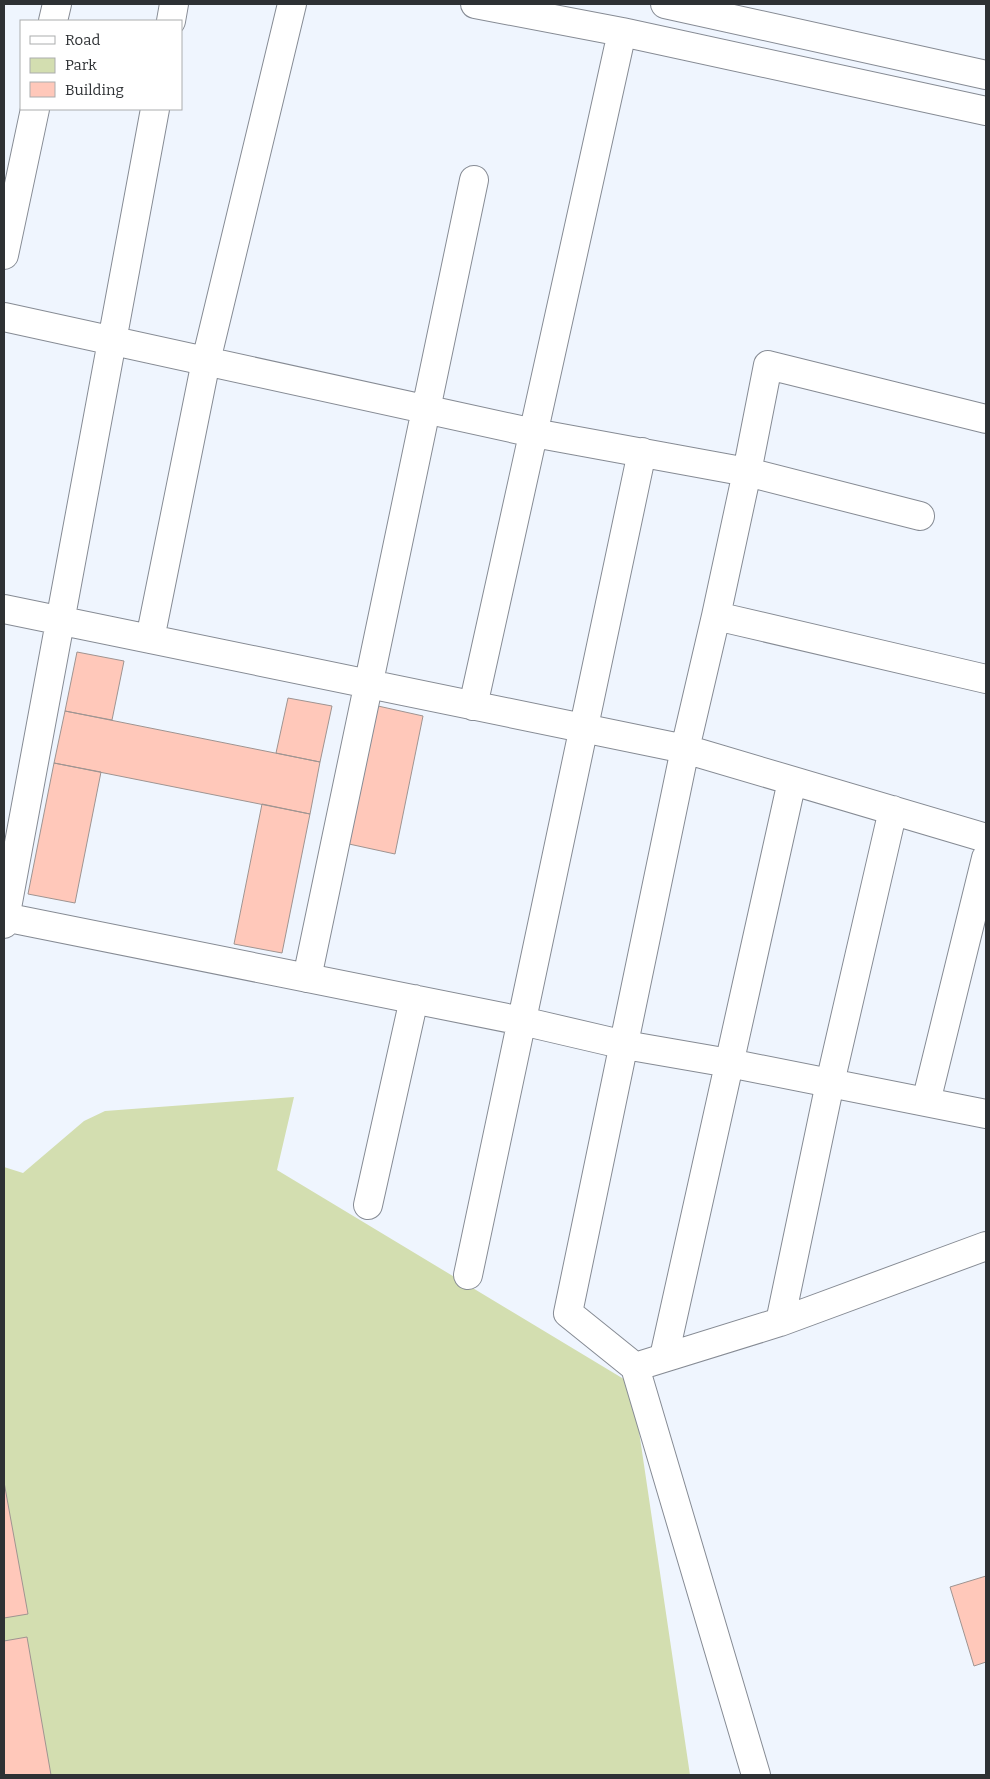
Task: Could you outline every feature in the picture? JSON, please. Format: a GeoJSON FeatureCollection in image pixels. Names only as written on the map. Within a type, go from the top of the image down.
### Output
{"type":"FeatureCollection","features":[{"type":"Feature","properties":{"kind":"street"},"geometry":{"type":"LineString","coordinates":[[53,20],[57,4]]}},
{"type":"Feature","properties":{"kind":"street"},"geometry":{"type":"LineString","coordinates":[[171,20],[174,4]]}},
{"type":"Feature","properties":{"kind":"street"},"geometry":{"type":"LineString","coordinates":[[150,639],[206,361],[292,4]]}},
{"type":"Feature","properties":{"kind":"street"},"geometry":{"type":"LineString","coordinates":[[475,4],[622,32],[986,111]]}},
{"type":"Feature","properties":{"kind":"street"},"geometry":{"type":"LineString","coordinates":[[665,4],[986,75]]}},
{"type":"Feature","properties":{"kind":"street"},"geometry":{"type":"LineString","coordinates":[[473,706],[622,32]]}},
{"type":"Feature","properties":{"kind":"street"},"geometry":{"type":"LineString","coordinates":[[4,255],[35,110]]}},
{"type":"Feature","properties":{"kind":"street"},"geometry":{"type":"LineString","coordinates":[[155,110],[4,919],[414,999],[522,1021],[625,1045],[830,1082],[986,1114]]}},
{"type":"Feature","properties":{"kind":"street"},"geometry":{"type":"LineString","coordinates":[[307,978],[474,180]]}},
{"type":"Feature","properties":{"kind":"street"},"geometry":{"type":"LineString","coordinates":[[4,317],[534,432],[747,472],[920,516]]}},
{"type":"Feature","properties":{"kind":"street"},"geometry":{"type":"LineString","coordinates":[[756,1775],[635,1367],[568,1313],[685,749],[716,616],[768,365],[986,419]]}},
{"type":"Feature","properties":{"kind":"street"},"geometry":{"type":"LineString","coordinates":[[468,1275],[642,452]]}},
{"type":"Feature","properties":{"kind":"street"},"geometry":{"type":"LineString","coordinates":[[4,609],[685,749],[986,838]]}},
{"type":"Feature","properties":{"kind":"street"},"geometry":{"type":"LineString","coordinates":[[716,616],[986,679]]}},
{"type":"Feature","properties":{"kind":"street"},"geometry":{"type":"LineString","coordinates":[[664,1357],[792,780]]}},
{"type":"Feature","properties":{"kind":"street"},"geometry":{"type":"LineString","coordinates":[[780,1322],[830,1082],[893,810]]}},
{"type":"Feature","properties":{"kind":"street"},"geometry":{"type":"LineString","coordinates":[[926,1102],[986,858]]}},
{"type":"Feature","properties":{"kind":"street"},"geometry":{"type":"LineString","coordinates":[[368,1205],[414,999]]}},
{"type":"Feature","properties":{"kind":"street"},"geometry":{"type":"LineString","coordinates":[[635,1367],[780,1322],[986,1246]]}},
{"type":"Feature","properties":{"kind":"green space"},"geometry":{"type":"Polygon","coordinates":[[[294,1097],[277,1170],[632,1384],[690,1775],[4,1775],[4,1167],[23,1173],[84,1121],[105,1111],[294,1097]]]}},
{"type":"Feature","properties":{"kind":"building"},"geometry":{"type":"Polygon","coordinates":[[[77,652],[124,661],[112,720],[65,711],[77,652]]]}},
{"type":"Feature","properties":{"kind":"building"},"geometry":{"type":"Polygon","coordinates":[[[288,698],[332,706],[320,762],[276,753],[288,698]]]}},
{"type":"Feature","properties":{"kind":"building"},"geometry":{"type":"Polygon","coordinates":[[[378,706],[423,716],[395,854],[349,844],[378,706]]]}},
{"type":"Feature","properties":{"kind":"building"},"geometry":{"type":"Polygon","coordinates":[[[65,711],[320,762],[310,814],[54,763],[65,711]]]}},
{"type":"Feature","properties":{"kind":"building"},"geometry":{"type":"Polygon","coordinates":[[[54,763],[101,772],[75,903],[28,894],[54,763]]]}},
{"type":"Feature","properties":{"kind":"building"},"geometry":{"type":"Polygon","coordinates":[[[262,804],[310,814],[282,953],[234,944],[262,804]]]}},
{"type":"Feature","properties":{"kind":"building"},"geometry":{"type":"Polygon","coordinates":[[[4,1482],[28,1614],[4,1618],[4,1482]]]}},
{"type":"Feature","properties":{"kind":"building"},"geometry":{"type":"Polygon","coordinates":[[[986,1576],[986,1662],[974,1666],[950,1587],[986,1576]]]}},
{"type":"Feature","properties":{"kind":"building"},"geometry":{"type":"Polygon","coordinates":[[[27,1637],[51,1775],[4,1775],[4,1641],[27,1637]]]}}]}
